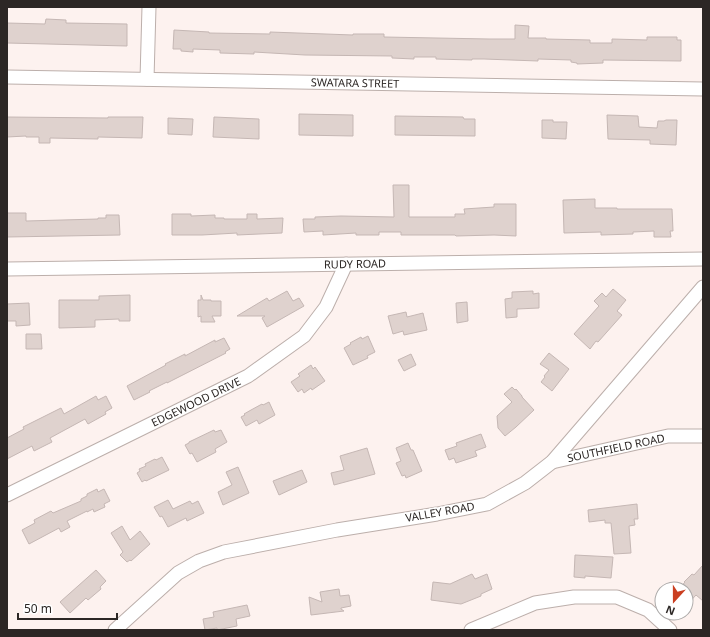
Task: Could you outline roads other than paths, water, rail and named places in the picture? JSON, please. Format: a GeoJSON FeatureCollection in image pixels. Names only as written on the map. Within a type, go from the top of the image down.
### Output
{"type":"FeatureCollection","features":[{"type":"Feature","properties":{"kind":"street"},"geometry":{"type":"LineString","coordinates":[[147,79],[149,7]]}},
{"type":"Feature","properties":{"kind":"street","name":"SWATARA STREET"},"geometry":{"type":"LineString","coordinates":[[7,77],[703,89]]}},
{"type":"Feature","properties":{"kind":"street","name":"RUDY ROAD"},"geometry":{"type":"LineString","coordinates":[[7,270],[703,260]]}},
{"type":"Feature","properties":{"kind":"street","name":"EDGEWOOD DRIVE"},"geometry":{"type":"LineString","coordinates":[[7,495],[248,376],[304,336],[326,307],[346,264]]}},
{"type":"Feature","properties":{"kind":"street","name":"VALLEY ROAD"},"geometry":{"type":"LineString","coordinates":[[115,630],[178,573],[198,561],[231,550],[487,504],[525,483],[552,462],[703,287]]}},
{"type":"Feature","properties":{"kind":"street","name":"SOUTHFIELD ROAD"},"geometry":{"type":"LineString","coordinates":[[552,462],[668,436],[703,436]]}},
{"type":"Feature","properties":{"kind":"street"},"geometry":{"type":"LineString","coordinates":[[471,630],[535,603],[574,596],[617,597],[648,610],[670,630]]}}]}
